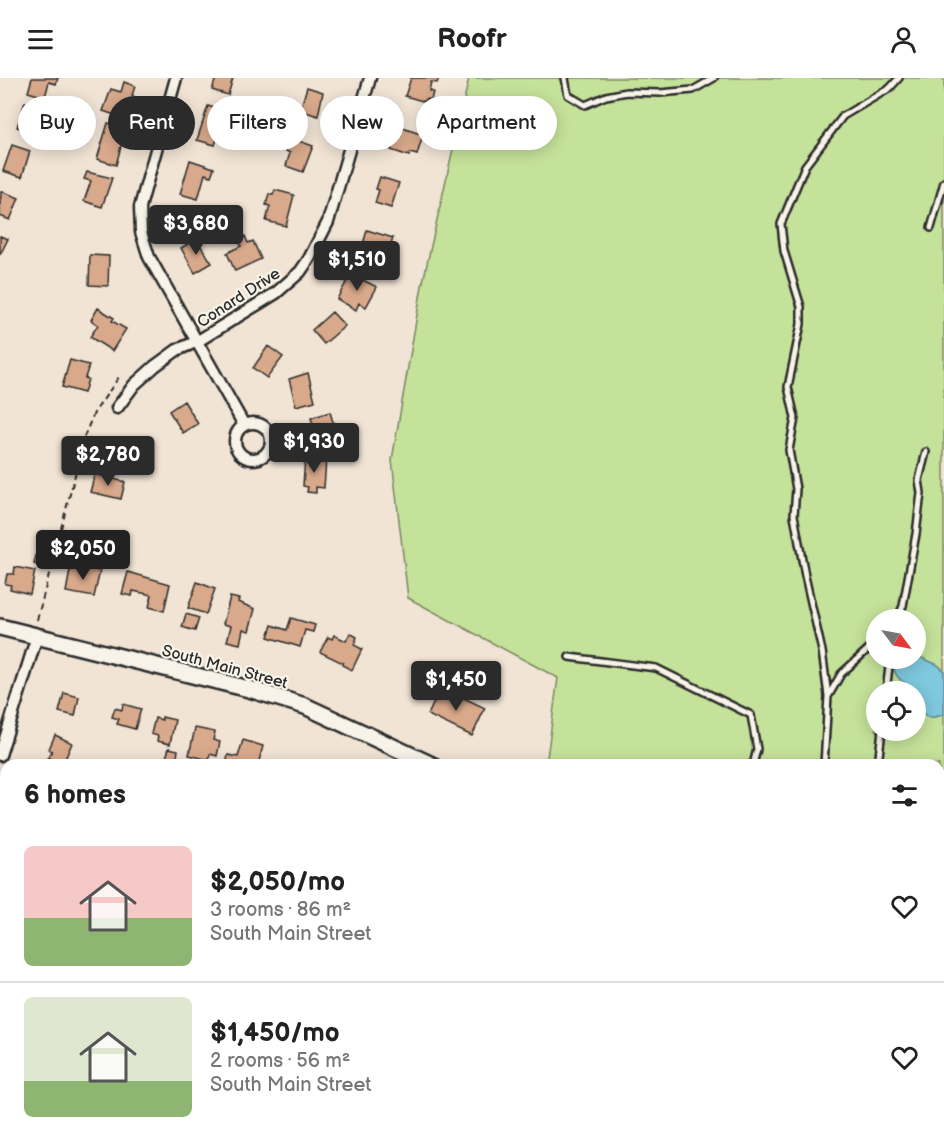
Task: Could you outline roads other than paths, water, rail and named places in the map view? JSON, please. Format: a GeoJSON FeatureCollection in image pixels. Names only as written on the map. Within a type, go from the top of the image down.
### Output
{"type":"FeatureCollection","features":[{"type":"Feature","properties":{"kind":"main road","name":"South Main Street"},"geometry":{"type":"LineString","coordinates":[[0,627],[249,689],[305,706],[419,759]]}},
{"type":"Feature","properties":{"kind":"street"},"geometry":{"type":"LineString","coordinates":[[176,78],[142,196],[140,219],[144,245],[244,425]]}},
{"type":"Feature","properties":{"kind":"street","name":"Conard Drive"},"geometry":{"type":"LineString","coordinates":[[117,408],[134,385],[155,366],[276,293],[309,259],[328,222],[370,78]]}},
{"type":"Feature","properties":{"kind":"street"},"geometry":{"type":"LineString","coordinates":[[0,755],[37,636]]}},
{"type":"Feature","properties":{"kind":"lane"},"geometry":{"type":"LineString","coordinates":[[565,78],[568,95],[585,105],[606,96],[627,92],[660,93],[693,90],[714,78]]}},
{"type":"Feature","properties":{"kind":"lane"},"geometry":{"type":"LineString","coordinates":[[824,759],[828,696],[822,651],[794,515],[796,489],[789,450],[795,418],[788,387],[801,324],[801,307],[784,251],[781,224],[805,166],[843,116],[890,88],[899,78]]}},
{"type":"Feature","properties":{"kind":"lane"},"geometry":{"type":"LineString","coordinates":[[931,228],[944,182]]}},
{"type":"Feature","properties":{"kind":"lane"},"geometry":{"type":"LineString","coordinates":[[902,609],[916,534],[921,493],[920,480],[926,452]]}},
{"type":"Feature","properties":{"kind":"lane"},"geometry":{"type":"LineString","coordinates":[[828,696],[841,674],[866,651]]}},
{"type":"Feature","properties":{"kind":"lane"},"geometry":{"type":"LineString","coordinates":[[569,657],[656,668],[752,716],[757,749],[754,759]]}},
{"type":"Feature","properties":{"kind":"lane"},"geometry":{"type":"LineString","coordinates":[[879,759],[881,741]]}},
{"type":"Feature","properties":{"kind":"water"},"geometry":{"type":"Polygon","coordinates":[[[926,660],[938,665],[944,671],[944,714],[936,717],[926,716],[926,681],[902,681],[894,669],[926,669],[926,660]]]}}]}
